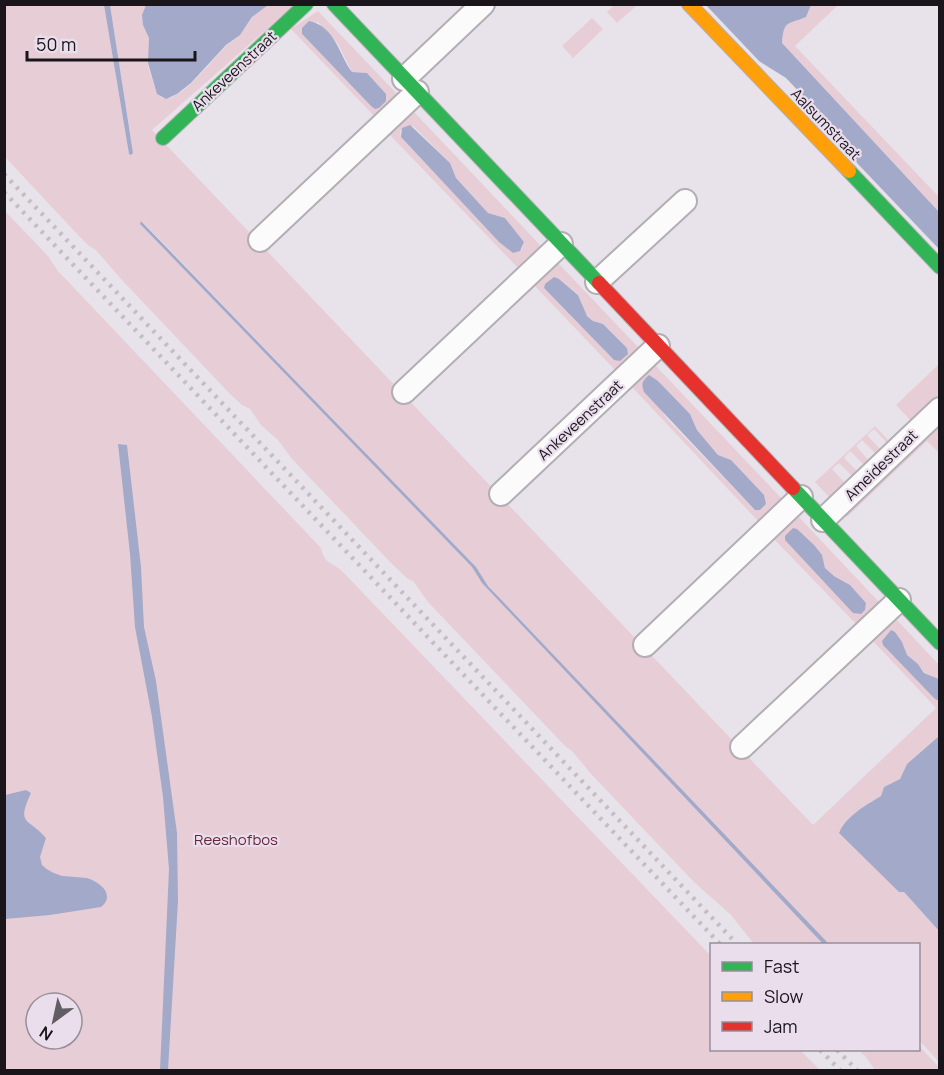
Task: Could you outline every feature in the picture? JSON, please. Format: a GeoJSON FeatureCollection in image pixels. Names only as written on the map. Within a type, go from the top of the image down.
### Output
{"type":"FeatureCollection","features":[{"type":"Feature","properties":{"kind":"street","name":"Ankeveenstraat"},"geometry":{"type":"LineString","coordinates":[[163,138],[306,4]]}},
{"type":"Feature","properties":{"kind":"street"},"geometry":{"type":"LineString","coordinates":[[334,4],[939,643]]}},
{"type":"Feature","properties":{"kind":"street"},"geometry":{"type":"LineString","coordinates":[[260,240],[411,86],[483,4]]}},
{"type":"Feature","properties":{"kind":"street","name":"Aalsumstraat"},"geometry":{"type":"LineString","coordinates":[[689,4],[939,267]]}},
{"type":"Feature","properties":{"kind":"street"},"geometry":{"type":"LineString","coordinates":[[597,282],[685,201]]}},
{"type":"Feature","properties":{"kind":"street"},"geometry":{"type":"LineString","coordinates":[[404,392],[561,244]]}},
{"type":"Feature","properties":{"kind":"street","name":"Ankeveenstraat"},"geometry":{"type":"LineString","coordinates":[[501,494],[658,346]]}},
{"type":"Feature","properties":{"kind":"street","name":"Ameidestraat"},"geometry":{"type":"LineString","coordinates":[[823,520],[939,410]]}},
{"type":"Feature","properties":{"kind":"street"},"geometry":{"type":"LineString","coordinates":[[645,645],[801,497]]}},
{"type":"Feature","properties":{"kind":"street"},"geometry":{"type":"LineString","coordinates":[[742,747],[899,600]]}},
{"type":"Feature","properties":{"kind":"green space"},"geometry":{"type":"Polygon","coordinates":[[[272,4],[294,5],[152,130],[813,825],[936,708],[872,640],[892,621],[897,620],[939,665],[939,679],[925,673],[907,656],[902,642],[890,630],[935,699],[939,701],[939,734],[907,764],[900,779],[884,787],[881,796],[851,816],[839,832],[904,892],[939,931],[939,1062],[920,1041],[920,943],[828,943],[488,586],[476,567],[142,221],[140,224],[472,567],[482,583],[822,943],[753,943],[731,915],[694,882],[428,602],[413,581],[392,564],[292,459],[278,440],[261,425],[250,409],[231,395],[96,250],[78,235],[5,157],[5,5],[104,5],[129,154],[133,153],[110,5],[146,5],[143,22],[150,43],[148,66],[161,97],[170,98],[187,87],[205,70],[240,34],[262,7],[272,4]]]}},
{"type":"Feature","properties":{"kind":"green space"},"geometry":{"type":"Polygon","coordinates":[[[615,4],[637,5],[617,23],[607,12],[615,4]]]}},
{"type":"Feature","properties":{"kind":"green space"},"geometry":{"type":"Polygon","coordinates":[[[811,5],[838,5],[794,47],[939,197],[939,212],[782,43],[786,26],[806,17],[811,5]]]}},
{"type":"Feature","properties":{"kind":"green space"},"geometry":{"type":"Polygon","coordinates":[[[318,11],[397,94],[396,99],[376,118],[291,29],[318,11]],[[318,22],[302,28],[302,34],[371,106],[386,94],[367,73],[352,72],[338,44],[318,22]]]}},
{"type":"Feature","properties":{"kind":"green space"},"geometry":{"type":"Polygon","coordinates":[[[592,18],[603,29],[573,58],[562,46],[592,18]]]}},
{"type":"Feature","properties":{"kind":"green space"},"geometry":{"type":"Polygon","coordinates":[[[415,113],[540,245],[539,250],[519,269],[389,134],[410,114],[415,113]],[[413,126],[400,131],[401,137],[499,242],[513,253],[522,249],[524,242],[505,218],[488,213],[456,178],[450,163],[413,126]]]}},
{"type":"Feature","properties":{"kind":"green space","name":"Reeshofbos"},"geometry":{"type":"Polygon","coordinates":[[[4,210],[48,256],[58,271],[321,548],[326,560],[341,570],[710,955],[710,1051],[801,1051],[820,1070],[5,1070],[4,210]]]}},
{"type":"Feature","properties":{"kind":"green space"},"geometry":{"type":"Polygon","coordinates":[[[559,264],[638,347],[637,352],[616,371],[533,284],[554,265],[559,264]],[[559,279],[545,284],[544,288],[614,360],[627,348],[603,324],[593,321],[585,313],[578,294],[559,279]]]}},
{"type":"Feature","properties":{"kind":"green space"},"geometry":{"type":"Polygon","coordinates":[[[939,364],[939,395],[912,422],[896,405],[939,364]]]}},
{"type":"Feature","properties":{"kind":"green space"},"geometry":{"type":"Polygon","coordinates":[[[656,366],[783,500],[760,523],[631,386],[651,367],[656,366]],[[649,376],[661,410],[668,420],[755,510],[731,460],[718,455],[697,430],[690,414],[658,381],[649,376]]]}},
{"type":"Feature","properties":{"kind":"green space"},"geometry":{"type":"Polygon","coordinates":[[[939,421],[937,437],[939,453],[927,441],[847,517],[843,513],[939,421]]]}},
{"type":"Feature","properties":{"kind":"green space"},"geometry":{"type":"Polygon","coordinates":[[[875,426],[890,442],[888,444],[874,429],[867,435],[881,450],[877,455],[862,440],[856,446],[870,462],[865,466],[850,451],[844,458],[858,472],[853,477],[839,463],[832,469],[846,484],[829,497],[815,482],[875,426]]]}},
{"type":"Feature","properties":{"kind":"green space"},"geometry":{"type":"Polygon","coordinates":[[[799,517],[878,601],[878,606],[857,625],[773,538],[799,517]],[[785,536],[865,610],[866,603],[848,584],[829,572],[824,563],[785,536]]]}},
{"type":"Feature","properties":{"kind":"green space"},"geometry":{"type":"Polygon","coordinates":[[[920,1047],[939,1067],[939,1070],[875,1070],[859,1051],[920,1051],[920,1047]]]}},
{"type":"Feature","properties":{"kind":"water"},"geometry":{"type":"Polygon","coordinates":[[[146,4],[268,5],[252,17],[240,35],[226,45],[191,83],[166,99],[157,94],[148,63],[149,38],[143,25],[142,15],[146,4]]]}},
{"type":"Feature","properties":{"kind":"water"},"geometry":{"type":"Polygon","coordinates":[[[104,5],[110,5],[133,153],[131,155],[129,154],[104,5]]]}},
{"type":"Feature","properties":{"kind":"water"},"geometry":{"type":"Polygon","coordinates":[[[706,5],[811,5],[806,17],[786,26],[782,43],[939,212],[939,249],[857,163],[850,145],[786,78],[759,61],[706,5]]]}},
{"type":"Feature","properties":{"kind":"water"},"geometry":{"type":"Polygon","coordinates":[[[309,21],[318,24],[331,35],[352,72],[367,73],[386,94],[386,101],[379,108],[375,109],[371,106],[302,34],[302,28],[309,21]]]}},
{"type":"Feature","properties":{"kind":"water"},"geometry":{"type":"Polygon","coordinates":[[[410,125],[450,163],[456,178],[488,213],[505,218],[524,242],[520,251],[513,253],[499,242],[401,137],[402,128],[410,125]]]}},
{"type":"Feature","properties":{"kind":"water"},"geometry":{"type":"Polygon","coordinates":[[[141,221],[476,567],[488,586],[828,943],[822,943],[482,583],[472,567],[140,224],[141,221]]]}},
{"type":"Feature","properties":{"kind":"water"},"geometry":{"type":"Polygon","coordinates":[[[554,277],[578,295],[587,316],[603,324],[627,348],[628,354],[620,361],[614,360],[544,288],[545,284],[554,277]]]}},
{"type":"Feature","properties":{"kind":"water"},"geometry":{"type":"Polygon","coordinates":[[[649,375],[658,381],[690,414],[697,430],[718,455],[731,460],[764,495],[766,504],[760,510],[755,510],[644,392],[643,383],[649,375]]]}},
{"type":"Feature","properties":{"kind":"water"},"geometry":{"type":"Polygon","coordinates":[[[118,444],[127,445],[141,567],[144,627],[156,681],[177,833],[178,901],[168,1070],[160,1070],[169,869],[163,797],[152,717],[135,627],[118,444]]]}},
{"type":"Feature","properties":{"kind":"water"},"geometry":{"type":"Polygon","coordinates":[[[793,528],[797,529],[822,555],[825,568],[850,585],[866,603],[865,610],[861,614],[853,613],[785,540],[785,536],[793,528]]]}},
{"type":"Feature","properties":{"kind":"water"},"geometry":{"type":"Polygon","coordinates":[[[891,630],[902,642],[907,655],[918,664],[924,673],[939,679],[939,701],[883,645],[882,641],[891,630]]]}},
{"type":"Feature","properties":{"kind":"water"},"geometry":{"type":"Polygon","coordinates":[[[939,734],[939,931],[904,892],[899,892],[839,833],[851,817],[881,796],[884,787],[900,779],[907,764],[939,734]]]}},
{"type":"Feature","properties":{"kind":"water"},"geometry":{"type":"Polygon","coordinates":[[[26,790],[31,793],[24,816],[46,838],[40,857],[42,865],[49,871],[60,875],[87,878],[97,883],[107,894],[101,907],[5,919],[5,795],[26,790]]]}},
{"type":"Feature","properties":{"kind":"railway"},"geometry":{"type":"LineString","coordinates":[[4,174],[736,943]]}},
{"type":"Feature","properties":{"kind":"railway"},"geometry":{"type":"LineString","coordinates":[[4,192],[719,943]]}},
{"type":"Feature","properties":{"kind":"railway"},"geometry":{"type":"LineString","coordinates":[[821,1051],[840,1070]]}},
{"type":"Feature","properties":{"kind":"railway"},"geometry":{"type":"LineString","coordinates":[[838,1051],[857,1070]]}},
{"type":"Feature","properties":{"kind":"traffic: fast"},"geometry":{"type":"LineString","coordinates":[[163,138],[306,4]]}},
{"type":"Feature","properties":{"kind":"traffic: fast"},"geometry":{"type":"LineString","coordinates":[[334,4],[599,283]]}},
{"type":"Feature","properties":{"kind":"traffic: fast"},"geometry":{"type":"LineString","coordinates":[[849,171],[940,267]]}},
{"type":"Feature","properties":{"kind":"traffic: fast"},"geometry":{"type":"LineString","coordinates":[[793,488],[940,643]]}},
{"type":"Feature","properties":{"kind":"traffic: slow"},"geometry":{"type":"LineString","coordinates":[[689,4],[849,171]]}},
{"type":"Feature","properties":{"kind":"traffic: jam"},"geometry":{"type":"LineString","coordinates":[[599,283],[793,488]]}}]}
